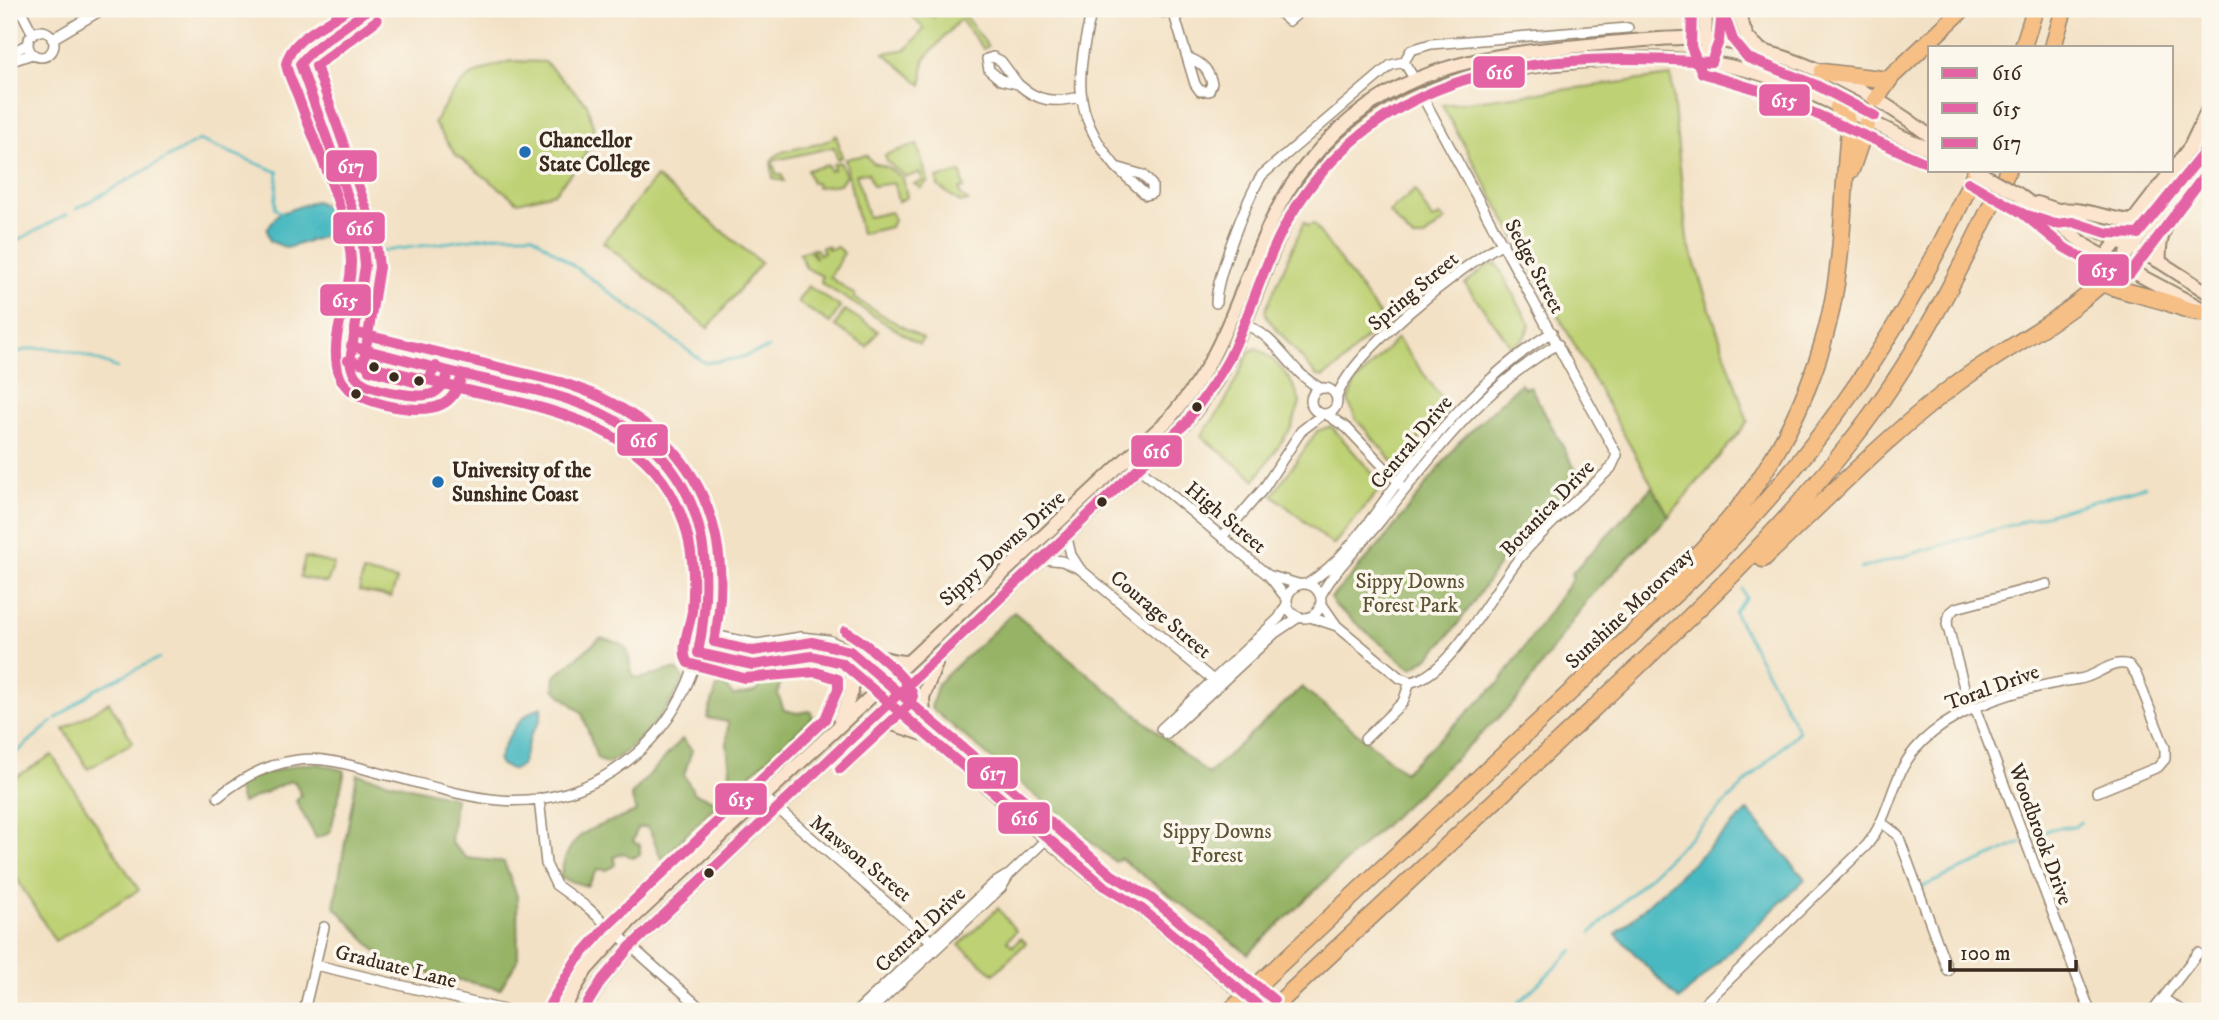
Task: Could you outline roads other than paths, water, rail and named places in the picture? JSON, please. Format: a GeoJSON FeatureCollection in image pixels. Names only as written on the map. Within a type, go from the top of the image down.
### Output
{"type":"FeatureCollection","features":[{"type":"Feature","properties":{"kind":"highway"},"geometry":{"type":"LineString","coordinates":[[1876,99],[1889,80],[1963,9]]}},
{"type":"Feature","properties":{"kind":"highway"},"geometry":{"type":"LineString","coordinates":[[2023,46],[2035,9]]}},
{"type":"Feature","properties":{"kind":"highway"},"geometry":{"type":"LineString","coordinates":[[2053,46],[2064,9]]}},
{"type":"Feature","properties":{"kind":"highway"},"geometry":{"type":"LineString","coordinates":[[1822,72],[1889,80]]}},
{"type":"Feature","properties":{"kind":"highway"},"geometry":{"type":"LineString","coordinates":[[1557,704],[1730,519],[1779,449],[1813,375],[1826,334],[1838,271],[1849,125],[1838,107]]}},
{"type":"Feature","properties":{"kind":"highway"},"geometry":{"type":"LineString","coordinates":[[1844,189],[1868,120]]}},
{"type":"Feature","properties":{"kind":"highway","name":"Sunshine Motorway"},"geometry":{"type":"LineString","coordinates":[[1230,1011],[1715,556],[1760,509],[1830,424],[1916,292],[1974,172]]}},
{"type":"Feature","properties":{"kind":"highway"},"geometry":{"type":"LineString","coordinates":[[1267,1011],[1753,556],[1850,443],[1889,390],[1950,288],[2007,172]]}},
{"type":"Feature","properties":{"kind":"highway"},"geometry":{"type":"LineString","coordinates":[[1625,678],[1741,579],[1926,408],[2102,283],[2112,261]]}},
{"type":"Feature","properties":{"kind":"highway"},"geometry":{"type":"LineString","coordinates":[[2102,283],[2125,293],[2166,302],[2192,313],[2209,312]]}},
{"type":"Feature","properties":{"kind":"main road"},"geometry":{"type":"LineString","coordinates":[[1706,9],[1705,39],[1711,61]]}},
{"type":"Feature","properties":{"kind":"main road"},"geometry":{"type":"LineString","coordinates":[[1711,61],[1719,41],[1722,9]]}},
{"type":"Feature","properties":{"kind":"main road"},"geometry":{"type":"LineString","coordinates":[[1737,9],[1748,39],[1769,53]]}},
{"type":"Feature","properties":{"kind":"main road","name":"Sippy Downs Drive"},"geometry":{"type":"LineString","coordinates":[[562,1011],[586,970],[615,936],[1169,419],[1206,367],[1270,220],[1299,174],[1353,118],[1415,80],[1489,55],[1652,39],[1705,39],[1769,53],[1822,72],[1876,99],[1928,135]]}},
{"type":"Feature","properties":{"kind":"main road","name":"Sippy Downs Drive"},"geometry":{"type":"LineString","coordinates":[[583,1011],[601,980],[629,948],[1140,469],[1198,407],[1225,366],[1285,225],[1317,176],[1362,130],[1421,94],[1460,78],[1521,67],[1634,57],[1711,61],[1758,74],[1928,148]]}},
{"type":"Feature","properties":{"kind":"main road"},"geometry":{"type":"LineString","coordinates":[[1415,80],[1421,94]]}},
{"type":"Feature","properties":{"kind":"main road"},"geometry":{"type":"LineString","coordinates":[[1868,120],[1876,99]]}},
{"type":"Feature","properties":{"kind":"main road"},"geometry":{"type":"LineString","coordinates":[[2174,167],[2190,147],[2210,105]]}},
{"type":"Feature","properties":{"kind":"main road"},"geometry":{"type":"LineString","coordinates":[[2112,261],[2131,248],[2195,167],[2210,139]]}},
{"type":"Feature","properties":{"kind":"main road"},"geometry":{"type":"LineString","coordinates":[[2160,262],[2162,231],[2193,186],[2195,167]]}},
{"type":"Feature","properties":{"kind":"main road"},"geometry":{"type":"LineString","coordinates":[[1979,172],[2030,201],[2057,225],[2112,261],[2209,312]]}},
{"type":"Feature","properties":{"kind":"main road"},"geometry":{"type":"LineString","coordinates":[[2112,261],[2116,241],[2170,172]]}},
{"type":"Feature","properties":{"kind":"main road"},"geometry":{"type":"LineString","coordinates":[[2030,201],[2058,210],[2160,262],[2210,294]]}},
{"type":"Feature","properties":{"kind":"main road"},"geometry":{"type":"LineString","coordinates":[[2058,210],[2074,208],[2110,219],[2132,221]]}},
{"type":"Feature","properties":{"kind":"main road"},"geometry":{"type":"LineString","coordinates":[[855,653],[870,652],[886,660],[907,662]]}},
{"type":"Feature","properties":{"kind":"main road"},"geometry":{"type":"LineString","coordinates":[[924,717],[923,696],[937,660]]}},
{"type":"Feature","properties":{"kind":"main road"},"geometry":{"type":"LineString","coordinates":[[837,727],[852,692],[852,672]]}},
{"type":"Feature","properties":{"kind":"main road"},"geometry":{"type":"LineString","coordinates":[[881,687],[924,717],[1058,829],[1142,909],[1267,1011]]}},
{"type":"Feature","properties":{"kind":"main road"},"geometry":{"type":"LineString","coordinates":[[895,698],[929,736],[1046,839],[1096,880],[1142,909]]}},
{"type":"Feature","properties":{"kind":"main road"},"geometry":{"type":"LineString","coordinates":[[870,721],[889,723],[929,736]]}},
{"type":"Feature","properties":{"kind":"street"},"geometry":{"type":"LineString","coordinates":[[20,9],[33,34]]}},
{"type":"Feature","properties":{"kind":"street"},"geometry":{"type":"LineString","coordinates":[[52,39],[103,9]]}},
{"type":"Feature","properties":{"kind":"street"},"geometry":{"type":"LineString","coordinates":[[368,9],[348,27],[306,54],[300,64],[304,71],[313,69],[376,9]]}},
{"type":"Feature","properties":{"kind":"street"},"geometry":{"type":"LineString","coordinates":[[900,9],[912,9]]}},
{"type":"Feature","properties":{"kind":"street"},"geometry":{"type":"LineString","coordinates":[[1092,9],[1079,65],[1080,97],[1095,138],[1116,167]]}},
{"type":"Feature","properties":{"kind":"street"},"geometry":{"type":"LineString","coordinates":[[1142,9],[1174,14],[1188,9]]}},
{"type":"Feature","properties":{"kind":"street"},"geometry":{"type":"LineString","coordinates":[[1275,9],[1289,21],[1296,15],[1296,9]]}},
{"type":"Feature","properties":{"kind":"street"},"geometry":{"type":"LineString","coordinates":[[1174,14],[1189,58]]}},
{"type":"Feature","properties":{"kind":"street"},"geometry":{"type":"LineString","coordinates":[[1404,62],[1411,50],[1431,44],[1628,28]]}},
{"type":"Feature","properties":{"kind":"street"},"geometry":{"type":"LineString","coordinates":[[9,54],[27,44],[33,34],[44,32],[52,39],[53,47],[49,55],[40,57],[32,54],[9,62]]}},
{"type":"Feature","properties":{"kind":"street"},"geometry":{"type":"LineString","coordinates":[[27,44],[32,54]]}},
{"type":"Feature","properties":{"kind":"street"},"geometry":{"type":"LineString","coordinates":[[1404,62],[1415,80]]}},
{"type":"Feature","properties":{"kind":"street"},"geometry":{"type":"LineString","coordinates":[[1216,303],[1218,281],[1250,197],[1262,175],[1393,63],[1404,62]]}},
{"type":"Feature","properties":{"kind":"street"},"geometry":{"type":"LineString","coordinates":[[1018,84],[1040,100],[1052,102],[1080,97]]}},
{"type":"Feature","properties":{"kind":"street","name":"Sedge Street"},"geometry":{"type":"LineString","coordinates":[[1421,94],[1617,455]]}},
{"type":"Feature","properties":{"kind":"street","name":"Spring Street"},"geometry":{"type":"LineString","coordinates":[[1322,388],[1350,371],[1391,329],[1484,254],[1503,243]]}},
{"type":"Feature","properties":{"kind":"street"},"geometry":{"type":"LineString","coordinates":[[1244,324],[1270,338],[1300,373],[1322,388],[1333,390],[1347,428]]}},
{"type":"Feature","properties":{"kind":"street","name":"Central Drive"},"geometry":{"type":"LineString","coordinates":[[1321,599],[1329,580],[1458,411],[1490,381],[1552,332]]}},
{"type":"Feature","properties":{"kind":"street","name":"Central Drive"},"geometry":{"type":"LineString","coordinates":[[1302,584],[1321,574],[1344,551],[1401,485],[1495,388],[1558,344]]}},
{"type":"Feature","properties":{"kind":"street"},"geometry":{"type":"LineString","coordinates":[[218,797],[250,775],[299,760],[331,762],[483,798],[538,798],[592,783],[637,755],[674,711],[698,653],[709,580],[704,538],[680,479],[654,447],[618,422],[580,404],[351,346]]}},
{"type":"Feature","properties":{"kind":"street","name":"Spring Street"},"geometry":{"type":"LineString","coordinates":[[1338,399],[1350,371]]}},
{"type":"Feature","properties":{"kind":"street"},"geometry":{"type":"LineString","coordinates":[[1300,373],[1315,411],[1347,428],[1401,485]]}},
{"type":"Feature","properties":{"kind":"street"},"geometry":{"type":"LineString","coordinates":[[1222,537],[1264,488],[1301,431],[1311,400],[1322,388]]}},
{"type":"Feature","properties":{"kind":"street"},"geometry":{"type":"LineString","coordinates":[[1301,431],[1335,409],[1338,399]]}},
{"type":"Feature","properties":{"kind":"street","name":"Botanica Drive"},"geometry":{"type":"LineString","coordinates":[[1365,739],[1403,702],[1410,682],[1427,676],[1455,648],[1520,556],[1611,468],[1617,455]]}},
{"type":"Feature","properties":{"kind":"street","name":"High Street"},"geometry":{"type":"LineString","coordinates":[[1128,459],[1269,576],[1287,602]]}},
{"type":"Feature","properties":{"kind":"street","name":"Courage Street"},"geometry":{"type":"LineString","coordinates":[[1067,538],[1070,551],[1080,569]]}},
{"type":"Feature","properties":{"kind":"street","name":"Courage Street"},"geometry":{"type":"LineString","coordinates":[[1044,559],[1062,561],[1080,569],[1216,683]]}},
{"type":"Feature","properties":{"kind":"street","name":"High Street"},"geometry":{"type":"LineString","coordinates":[[1269,576],[1302,584]]}},
{"type":"Feature","properties":{"kind":"street"},"geometry":{"type":"LineString","coordinates":[[1164,732],[1279,618],[1290,590],[1302,584],[1315,587],[1337,626],[1400,678],[1410,682]]}},
{"type":"Feature","properties":{"kind":"street","name":"Woodbrook Drive"},"geometry":{"type":"LineString","coordinates":[[2047,584],[1956,608],[1950,613],[1947,624],[1973,708],[2090,1011]]}},
{"type":"Feature","properties":{"kind":"street"},"geometry":{"type":"LineString","coordinates":[[1216,683],[1275,633],[1317,612],[1321,599]]}},
{"type":"Feature","properties":{"kind":"street"},"geometry":{"type":"LineString","coordinates":[[1287,602],[1304,617],[1337,626]]}},
{"type":"Feature","properties":{"kind":"street"},"geometry":{"type":"LineString","coordinates":[[703,633],[757,644],[818,638],[837,643],[855,653],[881,687]]}},
{"type":"Feature","properties":{"kind":"street"},"geometry":{"type":"LineString","coordinates":[[698,653],[753,665],[820,656],[836,660],[881,687]]}},
{"type":"Feature","properties":{"kind":"street","name":"Toral Drive"},"geometry":{"type":"LineString","coordinates":[[1697,1011],[1867,845],[1882,823],[1903,768],[1919,745],[1948,720],[1973,708],[2087,677],[2114,664],[2129,665],[2136,674],[2165,748],[2165,759],[2158,767],[2097,792]]}},
{"type":"Feature","properties":{"kind":"street","name":"Mawson Street"},"geometry":{"type":"LineString","coordinates":[[763,796],[776,810],[935,944]]}},
{"type":"Feature","properties":{"kind":"street"},"geometry":{"type":"LineString","coordinates":[[538,798],[544,853],[552,879],[704,1011]]}},
{"type":"Feature","properties":{"kind":"street"},"geometry":{"type":"LineString","coordinates":[[1882,823],[1898,835],[1948,971]]}},
{"type":"Feature","properties":{"kind":"street","name":"Central Drive"},"geometry":{"type":"LineString","coordinates":[[870,1011],[993,884],[1009,875],[1058,829]]}},
{"type":"Feature","properties":{"kind":"street"},"geometry":{"type":"LineString","coordinates":[[304,1011],[324,927]]}},
{"type":"Feature","properties":{"kind":"street","name":"Central Drive"},"geometry":{"type":"LineString","coordinates":[[857,1011],[935,944]]}},
{"type":"Feature","properties":{"kind":"street"},"geometry":{"type":"LineString","coordinates":[[2153,1011],[2198,953]]}},
{"type":"Feature","properties":{"kind":"street","name":"Graduate Lane"},"geometry":{"type":"LineString","coordinates":[[316,965],[508,1011]]}},
{"type":"Feature","properties":{"kind":"street"},"geometry":{"type":"LineString","coordinates":[[2164,999],[2182,1011]]}},
{"type":"Feature","properties":{"kind":"water"},"geometry":{"type":"Polygon","coordinates":[[[315,201],[327,207],[333,219],[322,237],[287,248],[270,241],[267,229],[278,214],[315,201]]]}},
{"type":"Feature","properties":{"kind":"water"},"geometry":{"type":"Polygon","coordinates":[[[542,707],[540,721],[531,734],[521,766],[513,770],[501,765],[498,760],[514,728],[527,715],[542,707]]]}},
{"type":"Feature","properties":{"kind":"water"},"geometry":{"type":"Polygon","coordinates":[[[1748,811],[1805,879],[1679,1000],[1616,934],[1748,811]]]}},
{"type":"Feature","properties":{"kind":"waterway"},"geometry":{"type":"LineString","coordinates":[[76,209],[199,140],[278,172],[275,208],[283,214]]}},
{"type":"Feature","properties":{"kind":"waterway"},"geometry":{"type":"LineString","coordinates":[[9,245],[67,214]]}},
{"type":"Feature","properties":{"kind":"waterway"},"geometry":{"type":"LineString","coordinates":[[323,234],[342,243]]}},
{"type":"Feature","properties":{"kind":"waterway"},"geometry":{"type":"LineString","coordinates":[[377,252],[501,235],[532,235],[705,363],[739,358],[769,348]]}},
{"type":"Feature","properties":{"kind":"waterway"},"geometry":{"type":"LineString","coordinates":[[9,356],[35,348],[49,348],[77,353],[117,368]]}},
{"type":"Feature","properties":{"kind":"waterway"},"geometry":{"type":"LineString","coordinates":[[1860,569],[2145,486]]}},
{"type":"Feature","properties":{"kind":"waterway"},"geometry":{"type":"LineString","coordinates":[[1591,933],[1799,731],[1734,612],[1746,598],[1742,589]]}},
{"type":"Feature","properties":{"kind":"waterway"},"geometry":{"type":"LineString","coordinates":[[56,719],[94,690],[159,658]]}},
{"type":"Feature","properties":{"kind":"waterway"},"geometry":{"type":"LineString","coordinates":[[9,759],[52,722]]}},
{"type":"Feature","properties":{"kind":"waterway"},"geometry":{"type":"LineString","coordinates":[[2029,839],[2051,829],[2075,826],[2081,822]]}},
{"type":"Feature","properties":{"kind":"waterway"},"geometry":{"type":"LineString","coordinates":[[1920,888],[2023,842]]}},
{"type":"Feature","properties":{"kind":"waterway"},"geometry":{"type":"LineString","coordinates":[[1510,1011],[1573,950]]}},
{"type":"Feature","properties":{"kind":"place","name":"Chancellor State College"},"geometry":{"type":"Point","coordinates":[525,152]}},
{"type":"Feature","properties":{"kind":"place","name":"University of the Sunshine Coast"},"geometry":{"type":"Point","coordinates":[438,482]}},
{"type":"Feature","properties":{"kind":"park label","name":"Sippy Downs Forest Park"},"geometry":{"type":"Point","coordinates":[1410,593]}},
{"type":"Feature","properties":{"kind":"park label","name":"Sippy Downs Forest"},"geometry":{"type":"Point","coordinates":[1217,843]}}]}
